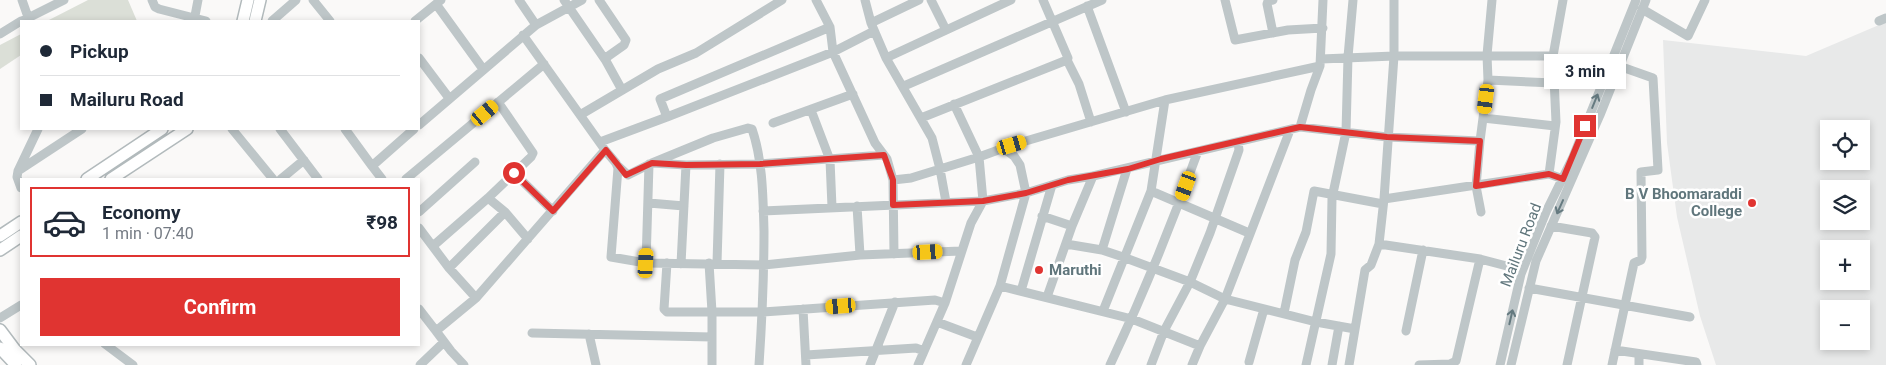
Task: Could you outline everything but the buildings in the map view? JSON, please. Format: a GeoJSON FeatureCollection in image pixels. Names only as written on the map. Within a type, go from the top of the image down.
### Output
{"type":"FeatureCollection","features":[{"type":"Feature","properties":{"kind":"main road"},"geometry":{"type":"LineString","coordinates":[[244,18],[248,0]]}},
{"type":"Feature","properties":{"kind":"main road"},"geometry":{"type":"LineString","coordinates":[[256,20],[260,0]]}},
{"type":"Feature","properties":{"kind":"main road"},"geometry":{"type":"LineString","coordinates":[[88,178],[160,130]]}},
{"type":"Feature","properties":{"kind":"main road"},"geometry":{"type":"LineString","coordinates":[[113,178],[186,130]]}},
{"type":"Feature","properties":{"kind":"main road"},"geometry":{"type":"LineString","coordinates":[[129,151],[136,163]]}},
{"type":"Feature","properties":{"kind":"main road"},"geometry":{"type":"LineString","coordinates":[[0,236],[20,223]]}},
{"type":"Feature","properties":{"kind":"main road"},"geometry":{"type":"LineString","coordinates":[[0,250],[20,237]]}},
{"type":"Feature","properties":{"kind":"main road"},"geometry":{"type":"LineString","coordinates":[[0,330],[15,350],[30,365]]}},
{"type":"Feature","properties":{"kind":"main road"},"geometry":{"type":"LineString","coordinates":[[2,355],[16,365]]}},
{"type":"Feature","properties":{"kind":"street"},"geometry":{"type":"LineString","coordinates":[[22,0],[24,20],[64,0]]}},
{"type":"Feature","properties":{"kind":"street"},"geometry":{"type":"LineString","coordinates":[[152,0],[155,7],[159,9],[194,20],[198,0]]}},
{"type":"Feature","properties":{"kind":"street"},"geometry":{"type":"LineString","coordinates":[[273,20],[296,0]]}},
{"type":"Feature","properties":{"kind":"street"},"geometry":{"type":"LineString","coordinates":[[313,0],[329,20]]}},
{"type":"Feature","properties":{"kind":"street"},"geometry":{"type":"LineString","coordinates":[[423,0],[435,4],[483,69]]}},
{"type":"Feature","properties":{"kind":"street"},"geometry":{"type":"LineString","coordinates":[[420,123],[536,24],[567,3],[582,0]]}},
{"type":"Feature","properties":{"kind":"street"},"geometry":{"type":"LineString","coordinates":[[599,0],[626,40],[624,45],[607,57],[606,61]]}},
{"type":"Feature","properties":{"kind":"street"},"geometry":{"type":"LineString","coordinates":[[580,115],[658,69],[696,52],[782,0]]}},
{"type":"Feature","properties":{"kind":"street"},"geometry":{"type":"LineString","coordinates":[[816,0],[830,27],[833,52],[875,143],[884,155],[893,180],[894,254]]}},
{"type":"Feature","properties":{"kind":"street"},"geometry":{"type":"LineString","coordinates":[[865,0],[872,27],[886,58],[904,86],[932,138],[946,202]]}},
{"type":"Feature","properties":{"kind":"street"},"geometry":{"type":"LineString","coordinates":[[600,142],[833,52],[919,0]]}},
{"type":"Feature","properties":{"kind":"street"},"geometry":{"type":"LineString","coordinates":[[931,0],[946,30]]}},
{"type":"Feature","properties":{"kind":"street"},"geometry":{"type":"LineString","coordinates":[[886,58],[1011,0]]}},
{"type":"Feature","properties":{"kind":"street"},"geometry":{"type":"LineString","coordinates":[[1043,0],[1068,58],[1067,60],[1079,84],[1091,122]]}},
{"type":"Feature","properties":{"kind":"street"},"geometry":{"type":"LineString","coordinates":[[904,86],[1052,20],[1102,0]]}},
{"type":"Feature","properties":{"kind":"street"},"geometry":{"type":"LineString","coordinates":[[1225,0],[1235,40],[1288,30],[1323,28]]}},
{"type":"Feature","properties":{"kind":"street"},"geometry":{"type":"LineString","coordinates":[[1273,0],[1268,1],[1267,4],[1273,33]]}},
{"type":"Feature","properties":{"kind":"street"},"geometry":{"type":"LineString","coordinates":[[1300,127],[1320,63],[1323,0]]}},
{"type":"Feature","properties":{"kind":"street"},"geometry":{"type":"LineString","coordinates":[[1306,365],[1331,254],[1333,194],[1346,132],[1348,57],[1353,0]]}},
{"type":"Feature","properties":{"kind":"street"},"geometry":{"type":"LineString","coordinates":[[1350,365],[1364,270],[1371,265],[1379,244],[1384,202],[1394,56],[1394,0]]}},
{"type":"Feature","properties":{"kind":"street"},"geometry":{"type":"LineString","coordinates":[[1481,212],[1476,186],[1488,80],[1487,55],[1492,0]]}},
{"type":"Feature","properties":{"kind":"street"},"geometry":{"type":"LineString","coordinates":[[1549,174],[1555,126],[1554,56],[1563,0]]}},
{"type":"Feature","properties":{"kind":"street","name":"Mailuru Road"},"geometry":{"type":"LineString","coordinates":[[1500,365],[1522,270],[1610,68],[1636,0]]}},
{"type":"Feature","properties":{"kind":"street"},"geometry":{"type":"LineString","coordinates":[[1511,365],[1536,261],[1646,0]]}},
{"type":"Feature","properties":{"kind":"street"},"geometry":{"type":"LineString","coordinates":[[1642,10],[1688,36],[1705,0]]}},
{"type":"Feature","properties":{"kind":"street"},"geometry":{"type":"LineString","coordinates":[[521,1],[536,24]]}},
{"type":"Feature","properties":{"kind":"street"},"geometry":{"type":"LineString","coordinates":[[567,3],[606,61],[622,90]]}},
{"type":"Feature","properties":{"kind":"street"},"geometry":{"type":"LineString","coordinates":[[416,20],[435,4]]}},
{"type":"Feature","properties":{"kind":"street"},"geometry":{"type":"LineString","coordinates":[[1087,6],[1126,112]]}},
{"type":"Feature","properties":{"kind":"street"},"geometry":{"type":"LineString","coordinates":[[0,34],[20,22]]}},
{"type":"Feature","properties":{"kind":"street"},"geometry":{"type":"LineString","coordinates":[[667,117],[660,99],[830,27]]}},
{"type":"Feature","properties":{"kind":"street"},"geometry":{"type":"LineString","coordinates":[[522,35],[626,175],[718,136],[750,128],[753,131],[760,164],[763,211],[763,312],[759,365]]}},
{"type":"Feature","properties":{"kind":"street"},"geometry":{"type":"LineString","coordinates":[[893,180],[911,178],[1003,148],[1165,100],[1348,57],[1554,56]]}},
{"type":"Feature","properties":{"kind":"street"},"geometry":{"type":"LineString","coordinates":[[420,59],[449,98]]}},
{"type":"Feature","properties":{"kind":"street"},"geometry":{"type":"LineString","coordinates":[[921,118],[1067,60]]}},
{"type":"Feature","properties":{"kind":"street"},"geometry":{"type":"LineString","coordinates":[[407,178],[544,64]]}},
{"type":"Feature","properties":{"kind":"street"},"geometry":{"type":"LineString","coordinates":[[1612,365],[1634,263],[1641,260],[1642,257],[1640,172],[1658,170],[1653,78],[1619,66]]}},
{"type":"Feature","properties":{"kind":"street"},"geometry":{"type":"LineString","coordinates":[[1488,80],[1554,83]]}},
{"type":"Feature","properties":{"kind":"street"},"geometry":{"type":"LineString","coordinates":[[773,123],[853,94]]}},
{"type":"Feature","properties":{"kind":"street"},"geometry":{"type":"LineString","coordinates":[[1102,310],[1151,191],[1165,100]]}},
{"type":"Feature","properties":{"kind":"street"},"geometry":{"type":"LineString","coordinates":[[433,246],[488,198],[533,153],[498,102]]}},
{"type":"Feature","properties":{"kind":"street"},"geometry":{"type":"LineString","coordinates":[[918,365],[945,303],[971,223],[983,201],[979,157],[954,104]]}},
{"type":"Feature","properties":{"kind":"street"},"geometry":{"type":"LineString","coordinates":[[811,110],[830,160],[832,207]]}},
{"type":"Feature","properties":{"kind":"street"},"geometry":{"type":"LineString","coordinates":[[1483,118],[1555,126]]}},
{"type":"Feature","properties":{"kind":"street"},"geometry":{"type":"LineString","coordinates":[[763,211],[983,201],[1026,193],[1052,185],[1128,169],[1161,159],[1300,127],[1387,137],[1480,141]]}},
{"type":"Feature","properties":{"kind":"street"},"geometry":{"type":"LineString","coordinates":[[20,185],[17,177],[18,171],[38,130]]}},
{"type":"Feature","properties":{"kind":"street"},"geometry":{"type":"LineString","coordinates":[[18,171],[80,130]]}},
{"type":"Feature","properties":{"kind":"street"},"geometry":{"type":"LineString","coordinates":[[233,130],[272,178]]}},
{"type":"Feature","properties":{"kind":"street"},"geometry":{"type":"LineString","coordinates":[[281,130],[317,178]]}},
{"type":"Feature","properties":{"kind":"street"},"geometry":{"type":"LineString","coordinates":[[346,130],[381,178]]}},
{"type":"Feature","properties":{"kind":"street"},"geometry":{"type":"LineString","coordinates":[[372,166],[412,130]]}},
{"type":"Feature","properties":{"kind":"street"},"geometry":{"type":"LineString","coordinates":[[1192,365],[1225,299],[1290,130]]}},
{"type":"Feature","properties":{"kind":"street"},"geometry":{"type":"LineString","coordinates":[[1151,365],[1164,331],[1190,282],[1210,234],[1238,150],[1238,142]]}},
{"type":"Feature","properties":{"kind":"street"},"geometry":{"type":"LineString","coordinates":[[966,365],[1000,286],[1026,193],[1020,165],[1014,156],[1003,148]]}},
{"type":"Feature","properties":{"kind":"street"},"geometry":{"type":"LineString","coordinates":[[436,331],[476,298],[606,150]]}},
{"type":"Feature","properties":{"kind":"street"},"geometry":{"type":"LineString","coordinates":[[1110,365],[1132,319],[1179,204],[1198,151]]}},
{"type":"Feature","properties":{"kind":"street"},"geometry":{"type":"LineString","coordinates":[[651,164],[760,164],[884,155]]}},
{"type":"Feature","properties":{"kind":"street"},"geometry":{"type":"LineString","coordinates":[[282,178],[304,160]]}},
{"type":"Feature","properties":{"kind":"street"},"geometry":{"type":"LineString","coordinates":[[420,211],[475,162]]}},
{"type":"Feature","properties":{"kind":"street"},"geometry":{"type":"LineString","coordinates":[[646,263],[651,164]]}},
{"type":"Feature","properties":{"kind":"street"},"geometry":{"type":"LineString","coordinates":[[712,365],[713,263],[720,164]]}},
{"type":"Feature","properties":{"kind":"street"},"geometry":{"type":"LineString","coordinates":[[617,165],[611,257],[646,263],[764,265],[860,255],[961,251]]}},
{"type":"Feature","properties":{"kind":"street"},"geometry":{"type":"LineString","coordinates":[[681,264],[686,165]]}},
{"type":"Feature","properties":{"kind":"street"},"geometry":{"type":"LineString","coordinates":[[1102,250],[1128,169]]}},
{"type":"Feature","properties":{"kind":"street"},"geometry":{"type":"LineString","coordinates":[[514,173],[553,211]]}},
{"type":"Feature","properties":{"kind":"street"},"geometry":{"type":"LineString","coordinates":[[1284,313],[1295,260],[1307,227],[1313,192],[1384,202],[1549,174],[1563,179]]}},
{"type":"Feature","properties":{"kind":"street"},"geometry":{"type":"LineString","coordinates":[[1047,298],[1072,226],[1093,176]]}},
{"type":"Feature","properties":{"kind":"street"},"geometry":{"type":"LineString","coordinates":[[1021,291],[1052,185]]}},
{"type":"Feature","properties":{"kind":"street"},"geometry":{"type":"LineString","coordinates":[[1151,191],[1249,233]]}},
{"type":"Feature","properties":{"kind":"street"},"geometry":{"type":"LineString","coordinates":[[488,198],[505,212],[528,239]]}},
{"type":"Feature","properties":{"kind":"street"},"geometry":{"type":"LineString","coordinates":[[649,203],[684,206]]}},
{"type":"Feature","properties":{"kind":"street"},"geometry":{"type":"LineString","coordinates":[[857,206],[860,255]]}},
{"type":"Feature","properties":{"kind":"street"},"geometry":{"type":"LineString","coordinates":[[449,268],[505,212]]}},
{"type":"Feature","properties":{"kind":"street"},"geometry":{"type":"LineString","coordinates":[[1042,216],[1072,226]]}},
{"type":"Feature","properties":{"kind":"street"},"geometry":{"type":"LineString","coordinates":[[1551,226],[1595,235],[1567,365]]}},
{"type":"Feature","properties":{"kind":"street"},"geometry":{"type":"LineString","coordinates":[[420,229],[449,268],[476,298]]}},
{"type":"Feature","properties":{"kind":"street"},"geometry":{"type":"LineString","coordinates":[[1066,244],[1102,250],[1124,257],[1190,282],[1225,299],[1316,322],[1355,329]]}},
{"type":"Feature","properties":{"kind":"street"},"geometry":{"type":"LineString","coordinates":[[1379,244],[1480,259],[1522,270]]}},
{"type":"Feature","properties":{"kind":"street"},"geometry":{"type":"LineString","coordinates":[[1406,331],[1423,250]]}},
{"type":"Feature","properties":{"kind":"street"},"geometry":{"type":"LineString","coordinates":[[1419,365],[1450,364],[1456,361],[1480,259]]}},
{"type":"Feature","properties":{"kind":"street"},"geometry":{"type":"LineString","coordinates":[[667,263],[664,309],[666,312],[763,312],[935,300],[945,303]]}},
{"type":"Feature","properties":{"kind":"street"},"geometry":{"type":"LineString","coordinates":[[1000,286],[1102,310],[1132,319],[1200,346]]}},
{"type":"Feature","properties":{"kind":"street"},"geometry":{"type":"LineString","coordinates":[[1529,288],[1690,317]]}},
{"type":"Feature","properties":{"kind":"street"},"geometry":{"type":"LineString","coordinates":[[870,365],[895,302]]}},
{"type":"Feature","properties":{"kind":"street"},"geometry":{"type":"LineString","coordinates":[[0,318],[20,306]]}},
{"type":"Feature","properties":{"kind":"street"},"geometry":{"type":"LineString","coordinates":[[803,309],[806,365]]}},
{"type":"Feature","properties":{"kind":"street"},"geometry":{"type":"LineString","coordinates":[[1249,362],[1264,309]]}},
{"type":"Feature","properties":{"kind":"street"},"geometry":{"type":"LineString","coordinates":[[420,310],[464,365]]}},
{"type":"Feature","properties":{"kind":"street"},"geometry":{"type":"LineString","coordinates":[[937,322],[977,337]]}},
{"type":"Feature","properties":{"kind":"street"},"geometry":{"type":"LineString","coordinates":[[1332,365],[1339,326]]}},
{"type":"Feature","properties":{"kind":"street"},"geometry":{"type":"LineString","coordinates":[[532,333],[712,337]]}},
{"type":"Feature","properties":{"kind":"street"},"geometry":{"type":"LineString","coordinates":[[589,334],[596,365]]}},
{"type":"Feature","properties":{"kind":"street"},"geometry":{"type":"LineString","coordinates":[[420,365],[444,342]]}},
{"type":"Feature","properties":{"kind":"street"},"geometry":{"type":"LineString","coordinates":[[108,346],[133,365]]}},
{"type":"Feature","properties":{"kind":"street"},"geometry":{"type":"LineString","coordinates":[[806,355],[916,348],[924,351]]}},
{"type":"Feature","properties":{"kind":"street"},"geometry":{"type":"LineString","coordinates":[[1615,350],[1696,362],[1697,365]]}},
{"type":"Feature","properties":{"kind":"street"},"geometry":{"type":"LineString","coordinates":[[1638,365],[1639,354]]}},
{"type":"Feature","properties":{"kind":"shaded area"},"geometry":{"type":"Polygon","coordinates":[[[88,0],[128,0],[137,20],[49,20],[88,0]]]}},
{"type":"Feature","properties":{"kind":"shaded area","name":"B V Bhoomaraddi College"},"geometry":{"type":"Polygon","coordinates":[[[1886,22],[1886,365],[1716,365],[1700,316],[1677,217],[1667,143],[1663,40],[1806,56],[1886,22]]]}},
{"type":"Feature","properties":{"kind":"shaded area"},"geometry":{"type":"Polygon","coordinates":[[[20,35],[20,56],[0,69],[0,45],[20,35]]]}},
{"type":"Feature","properties":{"kind":"place","name":"B V Bhoomaraddi College"},"geometry":{"type":"Point","coordinates":[1752,203]}},
{"type":"Feature","properties":{"kind":"place","name":"Maruthi"},"geometry":{"type":"Point","coordinates":[1039,270]}},
{"type":"Feature","properties":{"kind":"route"},"geometry":{"type":"LineString","coordinates":[[514,173],[553,211],[606,150],[626,175],[652,163],[686,165],[760,164],[884,155],[893,180],[893,205],[983,201],[1026,193],[1068,180],[1128,169],[1161,159],[1300,127],[1387,137],[1480,141],[1476,186],[1549,174],[1563,179],[1585,126]]}}]}
